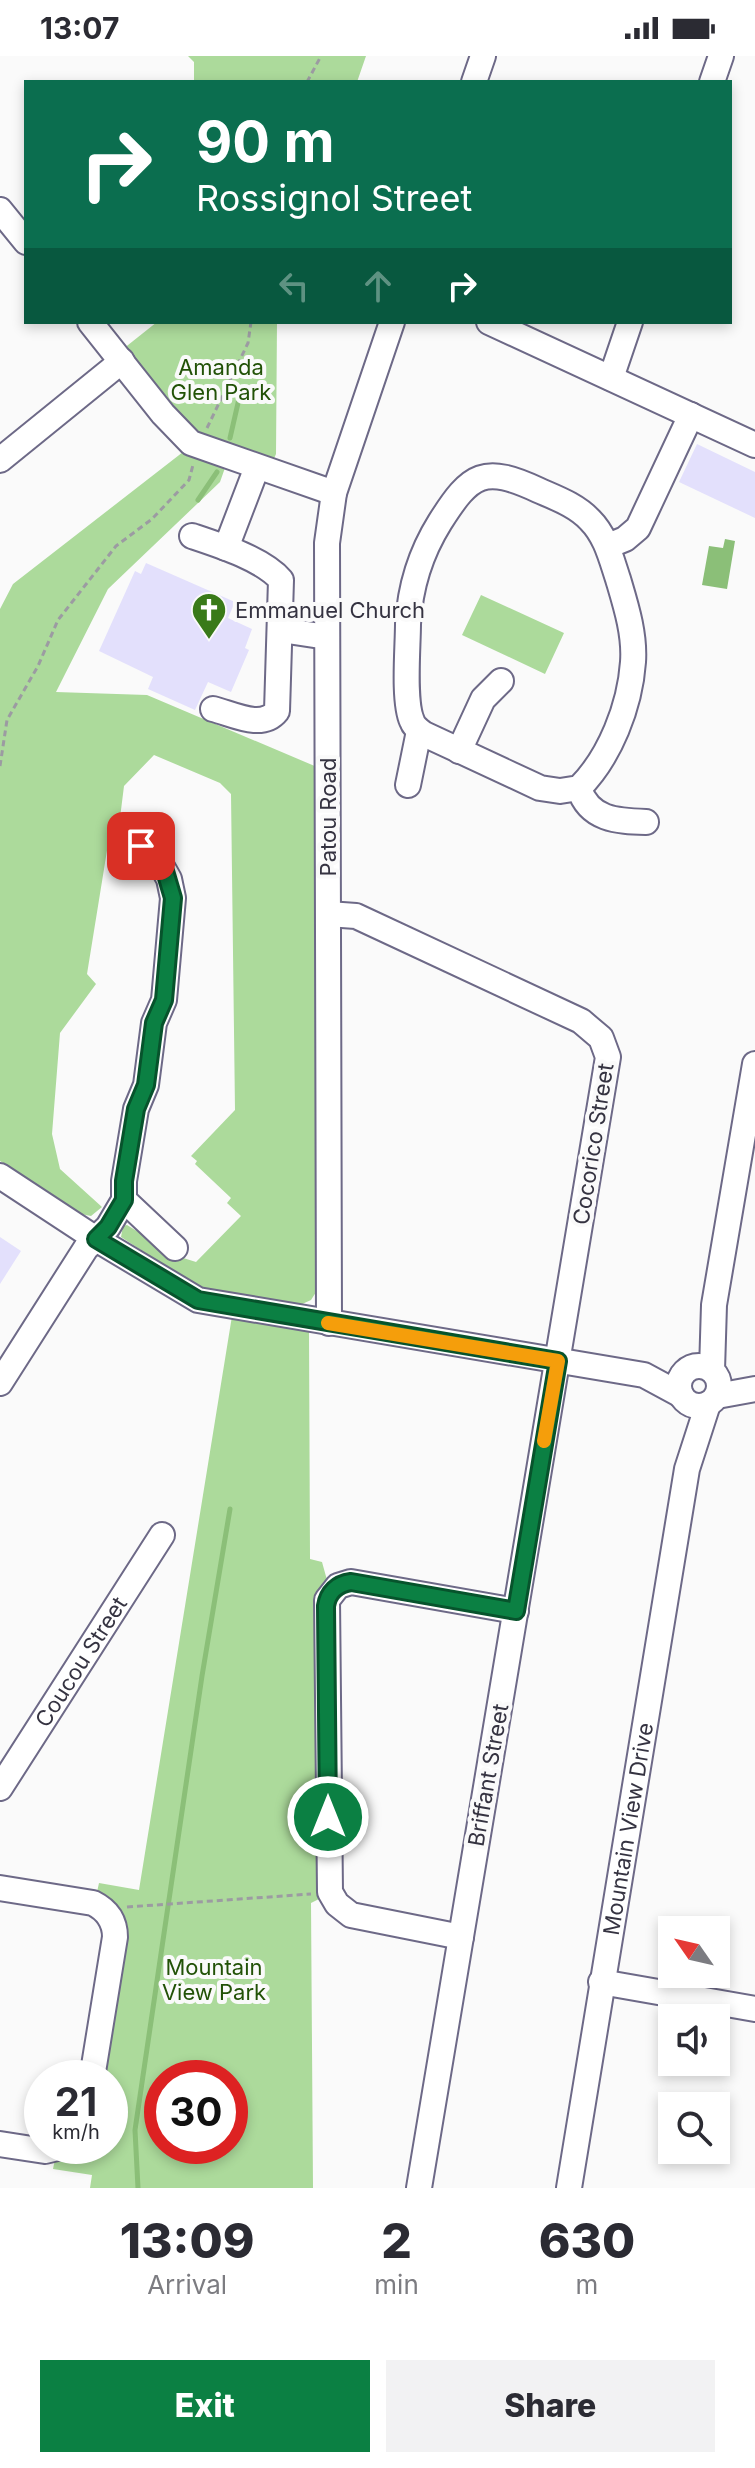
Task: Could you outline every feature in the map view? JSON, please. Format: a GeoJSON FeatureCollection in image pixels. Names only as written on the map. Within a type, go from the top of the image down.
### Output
{"type":"FeatureCollection","features":[{"type":"Feature","properties":{"kind":"street"},"geometry":{"type":"LineString","coordinates":[[475,80],[483,56]]}},
{"type":"Feature","properties":{"kind":"street"},"geometry":{"type":"LineString","coordinates":[[713,80],[721,56]]}},
{"type":"Feature","properties":{"kind":"street"},"geometry":{"type":"LineString","coordinates":[[0,210],[24,240]]}},
{"type":"Feature","properties":{"kind":"street"},"geometry":{"type":"LineString","coordinates":[[92,324],[163,414],[198,447],[334,493]]}},
{"type":"Feature","properties":{"kind":"street","name":"Patou Road"},"geometry":{"type":"LineString","coordinates":[[329,1323],[327,543],[334,493],[391,324]]}},
{"type":"Feature","properties":{"kind":"street"},"geometry":{"type":"LineString","coordinates":[[493,324],[755,445]]}},
{"type":"Feature","properties":{"kind":"street"},"geometry":{"type":"LineString","coordinates":[[611,378],[629,324]]}},
{"type":"Feature","properties":{"kind":"street"},"geometry":{"type":"LineString","coordinates":[[0,460],[122,361]]}},
{"type":"Feature","properties":{"kind":"street"},"geometry":{"type":"LineString","coordinates":[[608,546],[625,539],[638,528],[691,415]]}},
{"type":"Feature","properties":{"kind":"street"},"geometry":{"type":"LineString","coordinates":[[226,548],[257,467]]}},
{"type":"Feature","properties":{"kind":"street"},"geometry":{"type":"LineString","coordinates":[[492,476],[518,481],[581,511],[593,522],[608,546],[632,633],[633,661],[626,698],[614,734],[600,762],[579,788],[560,791],[540,788],[419,731],[410,714],[407,668],[409,597],[416,571],[433,534],[464,488],[473,481],[492,476]]}},
{"type":"Feature","properties":{"kind":"street"},"geometry":{"type":"LineString","coordinates":[[192,536],[226,548],[275,573],[281,580],[277,711],[263,722],[213,709]]}},
{"type":"Feature","properties":{"kind":"street"},"geometry":{"type":"LineString","coordinates":[[281,630],[327,637]]}},
{"type":"Feature","properties":{"kind":"street"},"geometry":{"type":"LineString","coordinates":[[459,751],[483,699],[501,681]]}},
{"type":"Feature","properties":{"kind":"street"},"geometry":{"type":"LineString","coordinates":[[408,785],[419,731]]}},
{"type":"Feature","properties":{"kind":"street"},"geometry":{"type":"LineString","coordinates":[[579,788],[589,807],[602,817],[646,822]]}},
{"type":"Feature","properties":{"kind":"street"},"geometry":{"type":"LineString","coordinates":[[0,1383],[86,1248],[108,1227],[124,1200],[124,1181],[136,1109],[146,1085],[154,1023],[164,1000],[173,898],[169,879],[160,863],[122,830]]}},
{"type":"Feature","properties":{"kind":"street","name":"Cocorico Street"},"geometry":{"type":"LineString","coordinates":[[328,914],[356,916],[581,1021],[601,1038],[608,1067],[558,1361]]}},
{"type":"Feature","properties":{"kind":"street","name":"Mountain View Drive"},"geometry":{"type":"LineString","coordinates":[[569,2188],[687,1469],[686,1433],[700,1385],[714,1305],[743,1206],[755,1064]]}},
{"type":"Feature","properties":{"kind":"street"},"geometry":{"type":"LineString","coordinates":[[0,1176],[96,1239],[198,1300],[644,1375],[668,1369],[700,1385],[753,1389]]}},
{"type":"Feature","properties":{"kind":"street"},"geometry":{"type":"LineString","coordinates":[[124,1200],[175,1248]]}},
{"type":"Feature","properties":{"kind":"street","name":"Briffant Street"},"geometry":{"type":"LineString","coordinates":[[419,2188],[558,1361]]}},
{"type":"Feature","properties":{"kind":"street","name":"Coucou Street"},"geometry":{"type":"LineString","coordinates":[[0,1788],[162,1535]]}},
{"type":"Feature","properties":{"kind":"street"},"geometry":{"type":"LineString","coordinates":[[461,1937],[351,1915],[337,1904],[330,1892],[326,1622],[329,1594],[338,1586],[351,1582],[516,1611]]}},
{"type":"Feature","properties":{"kind":"street"},"geometry":{"type":"LineString","coordinates":[[0,1888],[95,1905],[113,1922],[115,1937],[95,2060]]}},
{"type":"Feature","properties":{"kind":"street"},"geometry":{"type":"LineString","coordinates":[[601,1982],[755,2009]]}},
{"type":"Feature","properties":{"kind":"street"},"geometry":{"type":"LineString","coordinates":[[0,2144],[24,2148]]}},
{"type":"Feature","properties":{"kind":"path"},"geometry":{"type":"LineString","coordinates":[[308,80],[321,56]]}},
{"type":"Feature","properties":{"kind":"path"},"geometry":{"type":"LineString","coordinates":[[0,766],[7,720],[38,666],[58,620],[116,546],[152,519],[189,480],[198,447],[248,343],[251,324]]}},
{"type":"Feature","properties":{"kind":"path"},"geometry":{"type":"LineString","coordinates":[[95,1905],[330,1892]]}},
{"type":"Feature","properties":{"kind":"green space"},"geometry":{"type":"Polygon","coordinates":[[[188,56],[366,56],[358,80],[194,80],[194,62],[188,56]]]}},
{"type":"Feature","properties":{"kind":"green space","name":"Amanda Glen Park"},"geometry":{"type":"Polygon","coordinates":[[[154,324],[277,324],[276,454],[272,463],[199,437],[123,349],[154,324]]]}},
{"type":"Feature","properties":{"kind":"green space"},"geometry":{"type":"Polygon","coordinates":[[[183,452],[226,465],[220,482],[108,589],[56,692],[147,695],[317,767],[318,1289],[311,1300],[300,1305],[198,1287],[121,1237],[123,1226],[127,1225],[177,1256],[196,1262],[241,1216],[227,1203],[231,1198],[195,1164],[197,1161],[191,1156],[235,1110],[231,794],[220,783],[154,755],[124,786],[120,818],[110,832],[87,974],[96,984],[60,1033],[52,1134],[60,1169],[102,1207],[91,1216],[81,1214],[0,1161],[0,609],[13,584],[183,452]]]}},
{"type":"Feature","properties":{"kind":"green space"},"geometry":{"type":"Polygon","coordinates":[[[481,595],[564,633],[545,674],[462,635],[481,595]]]}},
{"type":"Feature","properties":{"kind":"green space","name":"Mountain View Park"},"geometry":{"type":"Polygon","coordinates":[[[232,1316],[309,1331],[310,1559],[322,1562],[327,1580],[317,1599],[319,1899],[311,1903],[313,2188],[90,2188],[92,2175],[53,2169],[54,2164],[128,2164],[128,2060],[104,2060],[124,1927],[97,1892],[99,1883],[139,1890],[232,1316]]]}},
{"type":"Feature","properties":{"kind":"shaded area"},"geometry":{"type":"Polygon","coordinates":[[[725,539],[735,541],[727,589],[702,585],[709,546],[723,548],[725,539]]]}},
{"type":"Feature","properties":{"kind":"building"},"geometry":{"type":"Polygon","coordinates":[[[697,444],[755,472],[755,518],[679,482],[697,444]]]}},
{"type":"Feature","properties":{"kind":"building","name":"Emmanuel Church"},"geometry":{"type":"Polygon","coordinates":[[[146,563],[235,602],[228,618],[252,629],[245,648],[249,650],[231,692],[208,682],[195,710],[148,689],[153,677],[99,651],[135,571],[141,574],[146,563]]]}},
{"type":"Feature","properties":{"kind":"building"},"geometry":{"type":"Polygon","coordinates":[[[0,1237],[21,1251],[0,1284],[0,1237]]]}},
{"type":"Feature","properties":{"kind":"waterway"},"geometry":{"type":"LineString","coordinates":[[230,438],[241,390]]}},
{"type":"Feature","properties":{"kind":"waterway"},"geometry":{"type":"LineString","coordinates":[[198,500],[217,472]]}},
{"type":"Feature","properties":{"kind":"waterway"},"geometry":{"type":"LineString","coordinates":[[138,2188],[135,2130],[202,1676],[230,1509]]}},
{"type":"Feature","properties":{"kind":"slow traffic"},"geometry":{"type":"LineString","coordinates":[[328,1323],[558,1361],[544,1441]]}},
{"type":"Feature","properties":{"kind":"place","name":"Emmanuel Church"},"geometry":{"type":"Point","coordinates":[209,641]}},
{"type":"Feature","properties":{"kind":"route"},"geometry":{"type":"LineString","coordinates":[[141,846],[165,871],[173,898],[164,1000],[154,1023],[146,1085],[136,1109],[124,1181],[124,1200],[108,1227],[96,1239],[198,1300],[558,1361],[516,1611],[351,1582],[338,1586],[329,1594],[326,1606],[328,1817]]}}]}
